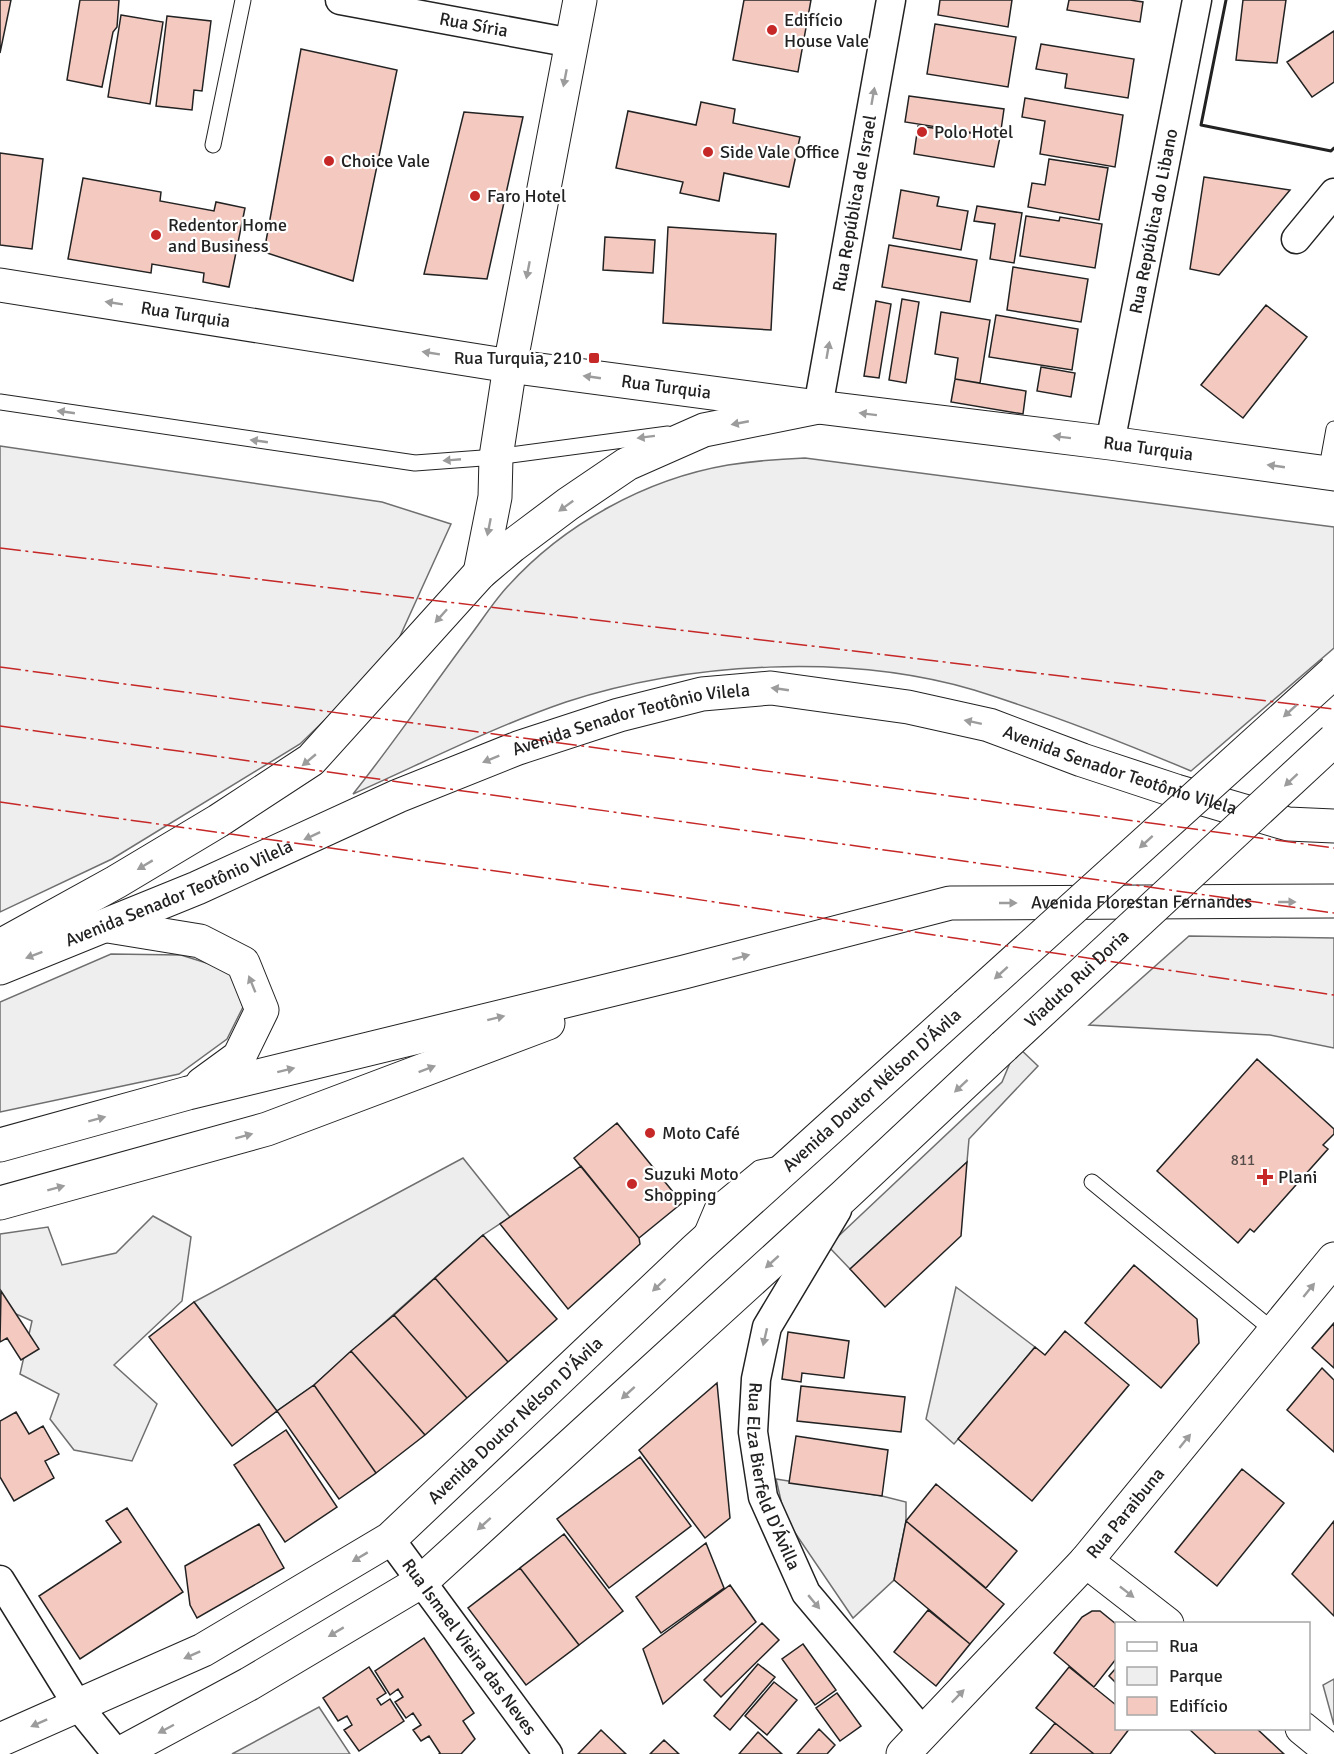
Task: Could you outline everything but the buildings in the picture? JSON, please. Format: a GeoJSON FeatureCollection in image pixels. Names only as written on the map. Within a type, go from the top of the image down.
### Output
{"type":"FeatureCollection","features":[{"type":"Feature","properties":{"kind":"main road"},"geometry":{"type":"LineString","coordinates":[[480,573],[495,497],[496,457],[510,366],[580,0]]}},
{"type":"Feature","properties":{"kind":"main road","name":"Rua Turquia"},"geometry":{"type":"LineString","coordinates":[[0,285],[510,366],[818,408],[1110,443],[1330,474]]}},
{"type":"Feature","properties":{"kind":"main road"},"geometry":{"type":"LineString","coordinates":[[0,946],[116,882],[218,821],[311,760],[480,573],[559,511],[627,464],[704,430],[818,408]]}},
{"type":"Feature","properties":{"kind":"main road","name":"Avenida Doutor Nélson D'Ávila"},"geometry":{"type":"LineString","coordinates":[[0,1740],[203,1650],[390,1539],[695,1250],[1334,672]]}},
{"type":"Feature","properties":{"kind":"main road","name":"Avenida Senador Teotônio Vilela"},"geometry":{"type":"LineString","coordinates":[[0,968],[108,926],[398,796],[518,748],[619,715],[702,694],[771,688],[908,707],[989,725],[1103,767],[1288,824],[1334,826]]}},
{"type":"Feature","properties":{"kind":"main road","name":"Viaduto Rui Doria"},"geometry":{"type":"LineString","coordinates":[[845,1195],[1334,740]]}},
{"type":"Feature","properties":{"kind":"main road","name":"Avenida Florestan Fernandes"},"geometry":{"type":"LineString","coordinates":[[684,972],[950,903],[1334,901]]}},
{"type":"Feature","properties":{"kind":"main road"},"geometry":{"type":"LineString","coordinates":[[108,926],[200,942],[243,963],[262,1010],[239,1057],[188,1094]]}},
{"type":"Feature","properties":{"kind":"main road"},"geometry":{"type":"LineString","coordinates":[[0,1145],[188,1094],[684,972]]}},
{"type":"Feature","properties":{"kind":"main road"},"geometry":{"type":"LineString","coordinates":[[0,1203],[267,1129],[684,972]]}},
{"type":"Feature","properties":{"kind":"main road"},"geometry":{"type":"LineString","coordinates":[[118,1754],[249,1684],[422,1581],[845,1195]]}},
{"type":"Feature","properties":{"kind":"main road","name":"Rua Paraibuna"},"geometry":{"type":"LineString","coordinates":[[913,1743],[1086,1561],[1334,1259]]}},
{"type":"Feature","properties":{"kind":"main road"},"geometry":{"type":"LineString","coordinates":[[1086,1561],[1166,1622]]}},
{"type":"Feature","properties":{"kind":"main road"},"geometry":{"type":"LineString","coordinates":[[1304,1730],[1334,1754]]}},
{"type":"Feature","properties":{"kind":"street","name":"Rua Síria"},"geometry":{"type":"LineString","coordinates":[[340,0],[572,43]]}},
{"type":"Feature","properties":{"kind":"street","name":"Rua República de Israel"},"geometry":{"type":"LineString","coordinates":[[818,408],[891,0]]}},
{"type":"Feature","properties":{"kind":"street","name":"Rua República do Libano"},"geometry":{"type":"LineString","coordinates":[[1110,443],[1197,0]]}},
{"type":"Feature","properties":{"kind":"street"},"geometry":{"type":"LineString","coordinates":[[1296,238],[1334,193]]}},
{"type":"Feature","properties":{"kind":"street","name":"Rua Elza Bierfeld D'Ávilla"},"geometry":{"type":"LineString","coordinates":[[845,1195],[768,1327],[756,1379],[753,1432],[763,1497],[806,1593],[913,1743]]}},
{"type":"Feature","properties":{"kind":"street","name":"Rua Ismael Vieira das Neves"},"geometry":{"type":"LineString","coordinates":[[390,1539],[548,1754]]}},
{"type":"Feature","properties":{"kind":"street"},"geometry":{"type":"LineString","coordinates":[[0,1580],[78,1706],[118,1754]]}},
{"type":"Feature","properties":{"kind":"lane"},"geometry":{"type":"LineString","coordinates":[[213,145],[243,0]]}},
{"type":"Feature","properties":{"kind":"lane"},"geometry":{"type":"LineString","coordinates":[[0,402],[415,463],[496,457],[704,430]]}},
{"type":"Feature","properties":{"kind":"lane"},"geometry":{"type":"LineString","coordinates":[[1330,474],[1334,429]]}},
{"type":"Feature","properties":{"kind":"lane"},"geometry":{"type":"LineString","coordinates":[[1092,1182],[1275,1332]]}},
{"type":"Feature","properties":{"kind":"green space"},"geometry":{"type":"Polygon","coordinates":[[[0,446],[382,502],[451,524],[391,656],[300,744],[112,859],[0,912],[0,446]]]}},
{"type":"Feature","properties":{"kind":"green space"},"geometry":{"type":"Polygon","coordinates":[[[805,458],[1334,527],[1334,648],[1191,771],[1084,728],[974,690],[925,678],[875,671],[822,667],[769,667],[664,678],[614,688],[566,702],[485,734],[353,794],[497,599],[530,564],[554,543],[608,508],[667,481],[728,465],[805,458]]]}},
{"type":"Feature","properties":{"kind":"green space"},"geometry":{"type":"Polygon","coordinates":[[[1189,936],[1334,938],[1334,1048],[1270,1035],[1089,1025],[1189,936]]]}},
{"type":"Feature","properties":{"kind":"green space"},"geometry":{"type":"Polygon","coordinates":[[[111,954],[181,955],[232,971],[243,1007],[227,1039],[179,1074],[0,1112],[0,1002],[111,954]]]}},
{"type":"Feature","properties":{"kind":"green space"},"geometry":{"type":"Polygon","coordinates":[[[153,1216],[191,1237],[182,1301],[114,1365],[157,1404],[132,1461],[74,1450],[50,1419],[59,1394],[20,1374],[32,1321],[0,1307],[0,1234],[48,1227],[62,1265],[116,1253],[153,1216]]]}},
{"type":"Feature","properties":{"kind":"green space"},"geometry":{"type":"Polygon","coordinates":[[[1334,1679],[1334,1725],[1323,1685],[1334,1679]]]}},
{"type":"Feature","properties":{"kind":"shaded area"},"geometry":{"type":"Polygon","coordinates":[[[1017,1046],[1038,1066],[969,1139],[967,1162],[850,1269],[828,1246],[1002,1082],[1017,1046]]]}},
{"type":"Feature","properties":{"kind":"shaded area"},"geometry":{"type":"Polygon","coordinates":[[[463,1158],[510,1217],[483,1235],[314,1385],[277,1411],[194,1302],[463,1158]]]}},
{"type":"Feature","properties":{"kind":"shaded area"},"geometry":{"type":"Polygon","coordinates":[[[956,1287],[1035,1347],[954,1444],[926,1419],[956,1287]]]}},
{"type":"Feature","properties":{"kind":"shaded area"},"geometry":{"type":"Polygon","coordinates":[[[776,1479],[906,1502],[906,1521],[894,1580],[853,1618],[785,1518],[776,1479]]]}},
{"type":"Feature","properties":{"kind":"shaded area"},"geometry":{"type":"Polygon","coordinates":[[[319,1707],[350,1754],[232,1754],[319,1707]]]}},
{"type":"Feature","properties":{"kind":"wall"},"geometry":{"type":"LineString","coordinates":[[1226,0],[1201,125],[1331,151],[1334,148]]}},
{"type":"Feature","properties":{"kind":"power"},"geometry":{"type":"LineString","coordinates":[[0,548],[1334,709]]}},
{"type":"Feature","properties":{"kind":"power"},"geometry":{"type":"LineString","coordinates":[[0,667],[1334,848]]}},
{"type":"Feature","properties":{"kind":"power"},"geometry":{"type":"LineString","coordinates":[[0,726],[1334,913]]}},
{"type":"Feature","properties":{"kind":"power"},"geometry":{"type":"LineString","coordinates":[[0,802],[668,895],[1334,995]]}},
{"type":"Feature","properties":{"kind":"place","name":"Edifício House Vale"},"geometry":{"type":"Point","coordinates":[772,30]}},
{"type":"Feature","properties":{"kind":"place","name":"Polo Hotel"},"geometry":{"type":"Point","coordinates":[922,132]}},
{"type":"Feature","properties":{"kind":"place","name":"Side Vale Office"},"geometry":{"type":"Point","coordinates":[708,152]}},
{"type":"Feature","properties":{"kind":"place","name":"Choice Vale"},"geometry":{"type":"Point","coordinates":[329,161]}},
{"type":"Feature","properties":{"kind":"place","name":"Faro Hotel"},"geometry":{"type":"Point","coordinates":[475,196]}},
{"type":"Feature","properties":{"kind":"place","name":"Redentor Home and Business"},"geometry":{"type":"Point","coordinates":[156,235]}},
{"type":"Feature","properties":{"kind":"place","name":"Rua Turquia, 210"},"geometry":{"type":"Point","coordinates":[594,358]}},
{"type":"Feature","properties":{"kind":"place","name":"Moto Café"},"geometry":{"type":"Point","coordinates":[650,1133]}},
{"type":"Feature","properties":{"kind":"place","name":"Plani"},"geometry":{"type":"Point","coordinates":[1265,1177]}},
{"type":"Feature","properties":{"kind":"place","name":"Suzuki Moto Shopping"},"geometry":{"type":"Point","coordinates":[632,1184]}}]}
